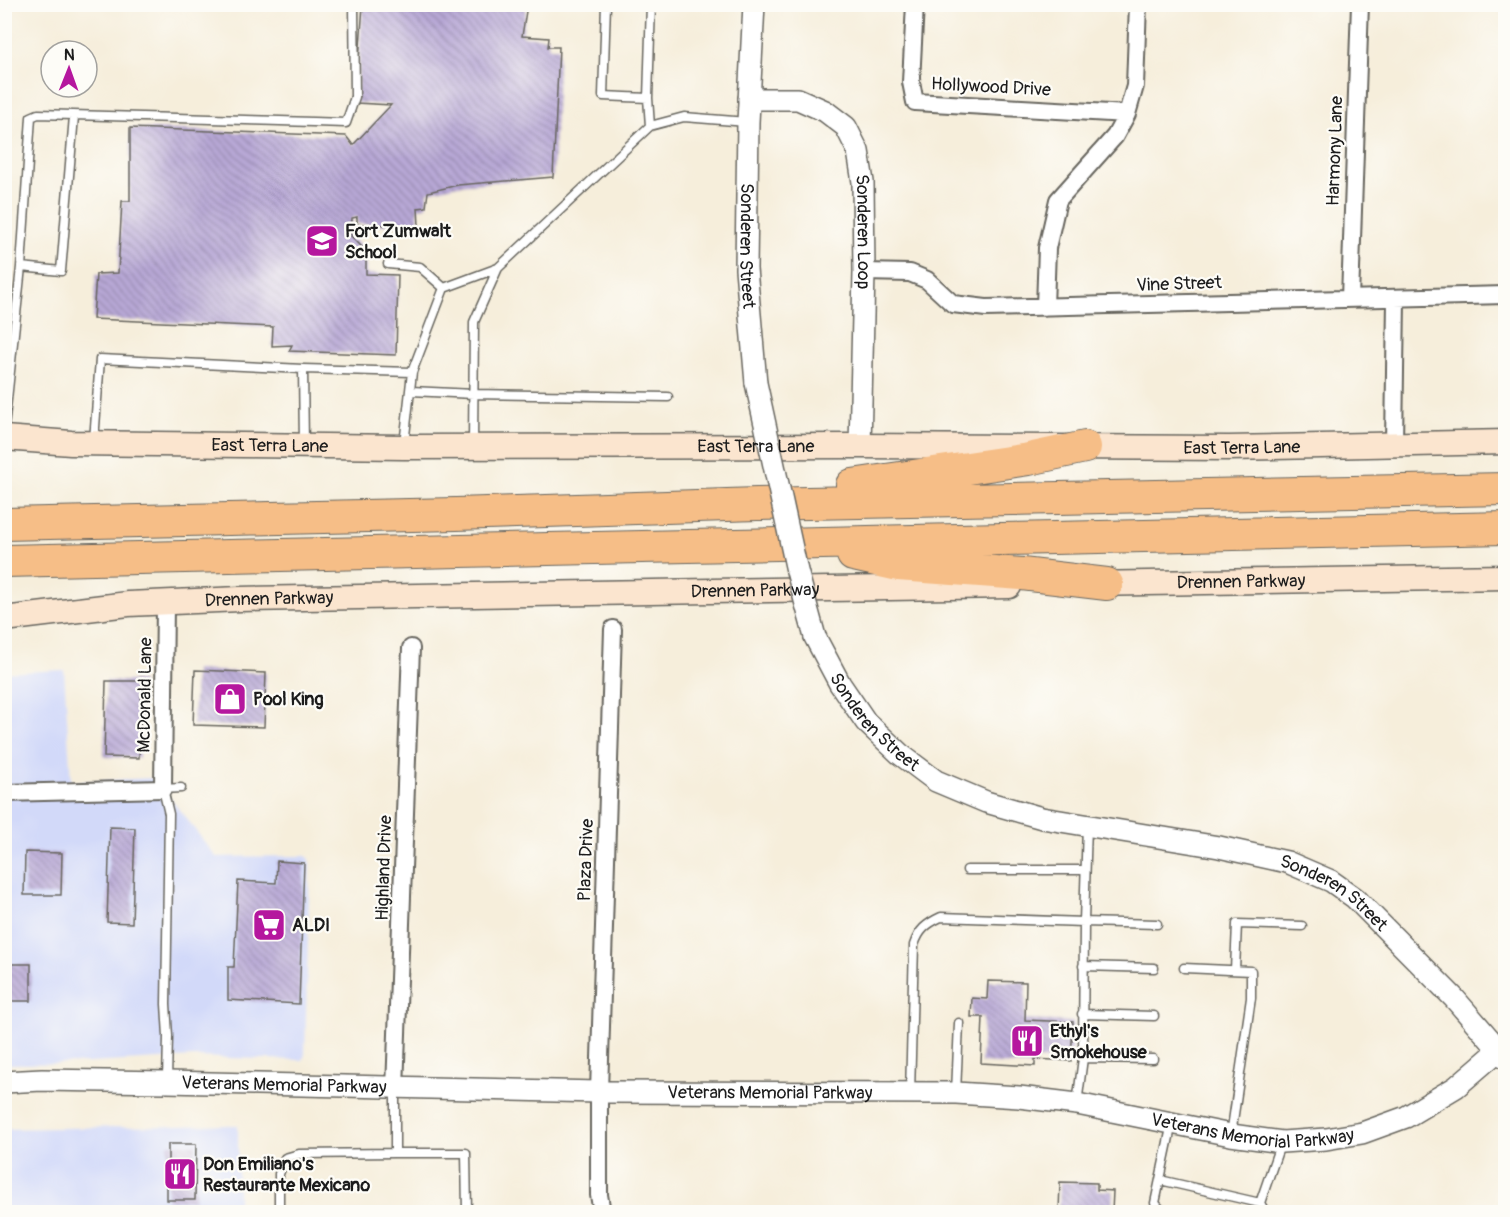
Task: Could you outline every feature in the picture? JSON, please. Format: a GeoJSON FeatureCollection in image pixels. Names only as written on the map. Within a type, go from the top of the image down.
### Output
{"type":"FeatureCollection","features":[{"type":"Feature","properties":{"kind":"highway"},"geometry":{"type":"LineString","coordinates":[[757,504],[821,489],[1029,459],[1085,447]]}},
{"type":"Feature","properties":{"kind":"highway"},"geometry":{"type":"LineString","coordinates":[[4,524],[467,514],[757,504],[1506,489]]}},
{"type":"Feature","properties":{"kind":"highway"},"geometry":{"type":"LineString","coordinates":[[4,561],[1506,528]]}},
{"type":"Feature","properties":{"kind":"highway"},"geometry":{"type":"LineString","coordinates":[[802,544],[898,565],[1022,574],[1107,584]]}},
{"type":"Feature","properties":{"kind":"main road","name":"East Terra Lane"},"geometry":{"type":"LineString","coordinates":[[4,438],[94,443],[404,447],[1229,448],[1506,442]]}},
{"type":"Feature","properties":{"kind":"main road","name":"Drennen Parkway"},"geometry":{"type":"LineString","coordinates":[[4,619],[128,604],[240,599],[1506,577]]}},
{"type":"Feature","properties":{"kind":"street","name":"Sonderen Street"},"geometry":{"type":"LineString","coordinates":[[754,4],[748,122],[746,269],[756,383],[795,560],[815,637],[840,684],[866,722],[900,754],[936,781],[986,802],[1042,818],[1219,847],[1287,862],[1331,881],[1355,898],[1503,1050]]}},
{"type":"Feature","properties":{"kind":"street","name":"Hollywood Drive"},"geometry":{"type":"LineString","coordinates":[[915,4],[911,82],[915,102],[1126,114]]}},
{"type":"Feature","properties":{"kind":"street"},"geometry":{"type":"LineString","coordinates":[[1045,307],[1047,248],[1058,200],[1115,136],[1126,114],[1134,86],[1138,4]]}},
{"type":"Feature","properties":{"kind":"street","name":"Harmony Lane"},"geometry":{"type":"LineString","coordinates":[[1350,299],[1360,4]]}},
{"type":"Feature","properties":{"kind":"street","name":"Sonderen Loop"},"geometry":{"type":"LineString","coordinates":[[749,99],[798,99],[825,111],[846,127],[858,151],[863,182],[864,273],[860,446]]}},
{"type":"Feature","properties":{"kind":"street","name":"Vine Street"},"geometry":{"type":"LineString","coordinates":[[864,273],[910,273],[927,280],[953,304],[986,308],[1506,295]]}},
{"type":"Feature","properties":{"kind":"street"},"geometry":{"type":"LineString","coordinates":[[1394,444],[1396,299]]}},
{"type":"Feature","properties":{"kind":"street","name":"McDonald Lane"},"geometry":{"type":"LineString","coordinates":[[163,789],[165,603]]}},
{"type":"Feature","properties":{"kind":"street","name":"Plaza Drive"},"geometry":{"type":"LineString","coordinates":[[602,1212],[599,1196],[599,1092],[613,629]]}},
{"type":"Feature","properties":{"kind":"street","name":"Highland Drive"},"geometry":{"type":"LineString","coordinates":[[395,1089],[411,648]]}},
{"type":"Feature","properties":{"kind":"street"},"geometry":{"type":"LineString","coordinates":[[4,793],[163,789]]}},
{"type":"Feature","properties":{"kind":"street","name":"Veterans Memorial Parkway"},"geometry":{"type":"LineString","coordinates":[[4,1082],[42,1080],[167,1082],[599,1092],[956,1094],[1019,1097],[1077,1104],[1231,1135],[1282,1142],[1326,1139],[1362,1133],[1406,1117],[1456,1087],[1503,1050]]}},
{"type":"Feature","properties":{"kind":"lane"},"geometry":{"type":"LineString","coordinates":[[4,428],[21,267],[31,117],[38,114],[346,123],[355,97],[354,4]]}},
{"type":"Feature","properties":{"kind":"lane"},"geometry":{"type":"LineString","coordinates":[[606,4],[603,96],[648,98]]}},
{"type":"Feature","properties":{"kind":"lane"},"geometry":{"type":"LineString","coordinates":[[650,126],[648,98],[651,4]]}},
{"type":"Feature","properties":{"kind":"lane"},"geometry":{"type":"LineString","coordinates":[[21,267],[61,271],[74,116]]}},
{"type":"Feature","properties":{"kind":"lane"},"geometry":{"type":"LineString","coordinates":[[404,447],[412,372],[444,288],[498,268],[650,126],[684,117],[748,122]]}},
{"type":"Feature","properties":{"kind":"lane"},"geometry":{"type":"LineString","coordinates":[[388,264],[420,267],[444,288]]}},
{"type":"Feature","properties":{"kind":"lane"},"geometry":{"type":"LineString","coordinates":[[472,447],[474,322],[498,268]]}},
{"type":"Feature","properties":{"kind":"lane"},"geometry":{"type":"LineString","coordinates":[[94,443],[100,359],[412,372]]}},
{"type":"Feature","properties":{"kind":"lane"},"geometry":{"type":"LineString","coordinates":[[303,369],[304,446]]}},
{"type":"Feature","properties":{"kind":"lane"},"geometry":{"type":"LineString","coordinates":[[411,391],[668,397]]}},
{"type":"Feature","properties":{"kind":"lane"},"geometry":{"type":"LineString","coordinates":[[167,1082],[169,814],[163,789],[181,788]]}},
{"type":"Feature","properties":{"kind":"lane"},"geometry":{"type":"LineString","coordinates":[[1077,1104],[1083,1058],[1087,825]]}},
{"type":"Feature","properties":{"kind":"lane"},"geometry":{"type":"LineString","coordinates":[[967,870],[1085,870]]}},
{"type":"Feature","properties":{"kind":"lane"},"geometry":{"type":"LineString","coordinates":[[910,1094],[914,945],[918,933],[929,922],[941,917],[1157,924]]}},
{"type":"Feature","properties":{"kind":"lane"},"geometry":{"type":"LineString","coordinates":[[1235,970],[1236,924],[1302,926]]}},
{"type":"Feature","properties":{"kind":"lane"},"geometry":{"type":"LineString","coordinates":[[1083,966],[1155,968]]}},
{"type":"Feature","properties":{"kind":"lane"},"geometry":{"type":"LineString","coordinates":[[1184,968],[1251,970],[1251,998],[1231,1135]]}},
{"type":"Feature","properties":{"kind":"lane"},"geometry":{"type":"LineString","coordinates":[[1082,1014],[1154,1016]]}},
{"type":"Feature","properties":{"kind":"lane"},"geometry":{"type":"LineString","coordinates":[[956,1094],[959,1023]]}},
{"type":"Feature","properties":{"kind":"lane"},"geometry":{"type":"LineString","coordinates":[[1083,1058],[1153,1059]]}},
{"type":"Feature","properties":{"kind":"lane"},"geometry":{"type":"LineString","coordinates":[[395,1089],[395,1153]]}},
{"type":"Feature","properties":{"kind":"lane"},"geometry":{"type":"LineString","coordinates":[[1168,1212],[1161,1210],[1155,1203],[1172,1122]]}},
{"type":"Feature","properties":{"kind":"lane"},"geometry":{"type":"LineString","coordinates":[[1260,1203],[1282,1142]]}},
{"type":"Feature","properties":{"kind":"lane"},"geometry":{"type":"LineString","coordinates":[[279,1212],[279,1174],[285,1158],[299,1154],[395,1153],[466,1153],[467,1212]]}},
{"type":"Feature","properties":{"kind":"lane"},"geometry":{"type":"LineString","coordinates":[[1160,1180],[1260,1203],[1265,1212]]}},
{"type":"Feature","properties":{"kind":"shaded area"},"geometry":{"type":"Polygon","coordinates":[[[64,670],[71,782],[155,778],[216,857],[306,856],[310,859],[303,1060],[193,1057],[89,1063],[5,1064],[4,673],[64,670]]]}},
{"type":"Feature","properties":{"kind":"shaded area"},"geometry":{"type":"Polygon","coordinates":[[[238,1125],[238,1212],[5,1212],[4,1129],[238,1125]]]}},
{"type":"Feature","properties":{"kind":"building"},"geometry":{"type":"Polygon","coordinates":[[[363,5],[527,5],[522,36],[549,38],[548,47],[559,47],[553,177],[458,185],[428,192],[426,207],[418,208],[419,226],[357,224],[357,217],[352,218],[351,236],[366,251],[366,274],[398,275],[396,355],[289,351],[292,345],[272,346],[273,327],[93,319],[96,274],[118,273],[122,201],[130,201],[130,128],[346,136],[353,145],[391,105],[356,103],[363,5]]]}},
{"type":"Feature","properties":{"kind":"building","name":"Pool King"},"geometry":{"type":"Polygon","coordinates":[[[195,670],[266,673],[264,727],[193,725],[195,670]]]}},
{"type":"Feature","properties":{"kind":"building"},"geometry":{"type":"Polygon","coordinates":[[[106,681],[142,681],[139,758],[104,757],[106,681]]]}},
{"type":"Feature","properties":{"kind":"building"},"geometry":{"type":"Polygon","coordinates":[[[110,827],[135,828],[132,923],[107,922],[110,827]]]}},
{"type":"Feature","properties":{"kind":"building"},"geometry":{"type":"Polygon","coordinates":[[[25,852],[62,853],[61,895],[24,895],[25,852]]]}},
{"type":"Feature","properties":{"kind":"building","name":"ALDI"},"geometry":{"type":"Polygon","coordinates":[[[277,861],[304,863],[299,1004],[228,1000],[228,967],[234,967],[238,881],[276,883],[277,861]]]}},
{"type":"Feature","properties":{"kind":"building"},"geometry":{"type":"Polygon","coordinates":[[[4,964],[31,964],[31,1001],[4,1001],[4,964]]]}},
{"type":"Feature","properties":{"kind":"building","name":"Ethyl's Smokehouse"},"geometry":{"type":"Polygon","coordinates":[[[988,981],[1026,982],[1025,1020],[1073,1022],[1071,1061],[1035,1059],[1035,1066],[981,1063],[983,1017],[971,1017],[972,998],[987,999],[988,981]]]}},
{"type":"Feature","properties":{"kind":"building","name":"Don Emiliano's Restaurante Mexicano"},"geometry":{"type":"Polygon","coordinates":[[[168,1144],[196,1144],[195,1200],[167,1200],[167,1178],[164,1178],[164,1170],[168,1170],[168,1144]]]}},
{"type":"Feature","properties":{"kind":"building"},"geometry":{"type":"Polygon","coordinates":[[[1060,1182],[1097,1183],[1097,1190],[1113,1191],[1112,1212],[1059,1212],[1060,1182]]]}},
{"type":"Feature","properties":{"kind":"place","name":"Fort Zumwalt School"},"geometry":{"type":"Point","coordinates":[322,241]}},
{"type":"Feature","properties":{"kind":"place","name":"Pool King"},"geometry":{"type":"Point","coordinates":[230,699]}},
{"type":"Feature","properties":{"kind":"place","name":"ALDI"},"geometry":{"type":"Point","coordinates":[269,925]}},
{"type":"Feature","properties":{"kind":"place","name":"Ethyl's Smokehouse"},"geometry":{"type":"Point","coordinates":[1027,1041]}},
{"type":"Feature","properties":{"kind":"place","name":"Don Emiliano's Restaurante Mexicano"},"geometry":{"type":"Point","coordinates":[180,1174]}}]}
